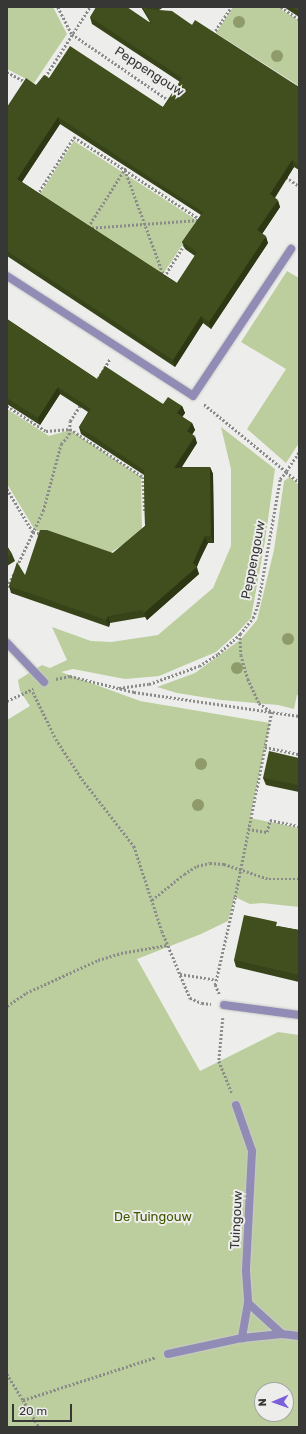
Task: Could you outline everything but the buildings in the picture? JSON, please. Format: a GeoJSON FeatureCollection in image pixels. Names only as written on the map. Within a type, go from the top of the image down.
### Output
{"type":"FeatureCollection","features":[{"type":"Feature","properties":{"kind":"street"},"geometry":{"type":"LineString","coordinates":[[7,276],[193,396],[291,250]]}},
{"type":"Feature","properties":{"kind":"street"},"geometry":{"type":"LineString","coordinates":[[7,643],[44,682]]}},
{"type":"Feature","properties":{"kind":"street"},"geometry":{"type":"LineString","coordinates":[[224,1005],[299,1015]]}},
{"type":"Feature","properties":{"kind":"street","name":"Tuingouw"},"geometry":{"type":"LineString","coordinates":[[236,1105],[252,1151],[246,1272],[248,1304],[242,1338]]}},
{"type":"Feature","properties":{"kind":"street"},"geometry":{"type":"LineString","coordinates":[[248,1304],[282,1334]]}},
{"type":"Feature","properties":{"kind":"street"},"geometry":{"type":"LineString","coordinates":[[168,1354],[242,1338],[282,1334],[299,1336]]}},
{"type":"Feature","properties":{"kind":"path","name":"Peppengouw"},"geometry":{"type":"LineString","coordinates":[[58,7],[72,34],[174,103]]}},
{"type":"Feature","properties":{"kind":"path"},"geometry":{"type":"LineString","coordinates":[[42,82],[90,7]]}},
{"type":"Feature","properties":{"kind":"path"},"geometry":{"type":"LineString","coordinates":[[209,40],[231,7]]}},
{"type":"Feature","properties":{"kind":"path"},"geometry":{"type":"LineString","coordinates":[[281,7],[299,19]]}},
{"type":"Feature","properties":{"kind":"path"},"geometry":{"type":"LineString","coordinates":[[213,34],[220,38]]}},
{"type":"Feature","properties":{"kind":"path"},"geometry":{"type":"LineString","coordinates":[[8,73],[31,85]]}},
{"type":"Feature","properties":{"kind":"path"},"geometry":{"type":"LineString","coordinates":[[165,107],[173,94]]}},
{"type":"Feature","properties":{"kind":"path"},"geometry":{"type":"LineString","coordinates":[[43,199],[37,195],[74,137],[201,220]]}},
{"type":"Feature","properties":{"kind":"path"},"geometry":{"type":"LineString","coordinates":[[83,234],[133,158]]}},
{"type":"Feature","properties":{"kind":"path"},"geometry":{"type":"LineString","coordinates":[[125,170],[164,277]]}},
{"type":"Feature","properties":{"kind":"path"},"geometry":{"type":"LineString","coordinates":[[285,176],[299,186]]}},
{"type":"Feature","properties":{"kind":"path"},"geometry":{"type":"LineString","coordinates":[[88,228],[201,220]]}},
{"type":"Feature","properties":{"kind":"path"},"geometry":{"type":"LineString","coordinates":[[197,226],[201,220]]}},
{"type":"Feature","properties":{"kind":"path"},"geometry":{"type":"LineString","coordinates":[[81,224],[94,232]]}},
{"type":"Feature","properties":{"kind":"path"},"geometry":{"type":"LineString","coordinates":[[164,277],[189,239]]}},
{"type":"Feature","properties":{"kind":"path"},"geometry":{"type":"LineString","coordinates":[[158,273],[164,277]]}},
{"type":"Feature","properties":{"kind":"path"},"geometry":{"type":"LineString","coordinates":[[91,388],[117,348]]}},
{"type":"Feature","properties":{"kind":"path"},"geometry":{"type":"LineString","coordinates":[[193,396],[299,482]]}},
{"type":"Feature","properties":{"kind":"path"},"geometry":{"type":"LineString","coordinates":[[7,587],[43,511],[61,444],[69,435],[70,422],[83,401]]}},
{"type":"Feature","properties":{"kind":"path"},"geometry":{"type":"LineString","coordinates":[[7,406],[46,432],[70,429],[143,477],[145,515]]}},
{"type":"Feature","properties":{"kind":"path","name":"Peppengouw"},"geometry":{"type":"LineString","coordinates":[[119,688],[149,684],[198,666],[218,654],[240,634],[254,618],[258,604],[280,479],[299,453]]}},
{"type":"Feature","properties":{"kind":"path"},"geometry":{"type":"LineString","coordinates":[[7,489],[33,532],[47,536]]}},
{"type":"Feature","properties":{"kind":"path"},"geometry":{"type":"LineString","coordinates":[[236,1105],[219,1061],[224,1005],[215,985],[241,869],[272,712],[259,703],[248,680],[242,655],[240,634]]}},
{"type":"Feature","properties":{"kind":"path","name":"Peppengouw"},"geometry":{"type":"LineString","coordinates":[[7,701],[32,690],[44,682],[70,676],[119,688],[299,716]]}},
{"type":"Feature","properties":{"kind":"path"},"geometry":{"type":"LineString","coordinates":[[32,690],[56,740],[82,779],[134,846],[168,945],[190,998],[202,1004],[224,1005]]}},
{"type":"Feature","properties":{"kind":"path"},"geometry":{"type":"LineString","coordinates":[[265,747],[299,754]]}},
{"type":"Feature","properties":{"kind":"path"},"geometry":{"type":"LineString","coordinates":[[248,830],[267,832],[270,820],[299,826]]}},
{"type":"Feature","properties":{"kind":"path"},"geometry":{"type":"LineString","coordinates":[[152,900],[184,874],[197,866],[210,863],[224,864],[269,879],[299,879]]}},
{"type":"Feature","properties":{"kind":"path"},"geometry":{"type":"LineString","coordinates":[[7,1006],[26,993],[98,960],[121,953],[168,945]]}},
{"type":"Feature","properties":{"kind":"path"},"geometry":{"type":"LineString","coordinates":[[180,973],[216,980]]}},
{"type":"Feature","properties":{"kind":"path"},"geometry":{"type":"LineString","coordinates":[[23,1400],[168,1354]]}},
{"type":"Feature","properties":{"kind":"path"},"geometry":{"type":"LineString","coordinates":[[7,1374],[39,1427]]}},
{"type":"Feature","properties":{"kind":"green space"},"geometry":{"type":"Polygon","coordinates":[[[7,7],[53,7],[67,34],[34,83],[7,69],[7,7]]]}},
{"type":"Feature","properties":{"kind":"green space"},"geometry":{"type":"Polygon","coordinates":[[[233,7],[278,7],[299,21],[299,86],[216,33],[233,7]]]}},
{"type":"Feature","properties":{"kind":"green space"},"geometry":{"type":"Polygon","coordinates":[[[74,141],[198,221],[163,274],[40,194],[74,141]]]}},
{"type":"Feature","properties":{"kind":"green space"},"geometry":{"type":"Polygon","coordinates":[[[287,271],[299,278],[299,443],[286,463],[247,429],[286,369],[241,342],[287,271]]]}},
{"type":"Feature","properties":{"kind":"green space"},"geometry":{"type":"Polygon","coordinates":[[[7,409],[49,436],[70,430],[141,477],[142,532],[110,553],[35,530],[7,484],[7,409]]]}},
{"type":"Feature","properties":{"kind":"green space","name":"De Tuingouw"},"geometry":{"type":"Polygon","coordinates":[[[221,427],[275,469],[265,541],[251,618],[216,652],[159,676],[125,679],[73,669],[61,672],[140,701],[270,723],[250,818],[299,828],[299,907],[262,903],[250,904],[235,897],[228,921],[201,934],[137,959],[200,1071],[278,1032],[299,1035],[299,1427],[8,1427],[7,720],[30,706],[20,691],[18,680],[42,665],[50,668],[67,660],[52,627],[91,641],[111,642],[158,635],[213,588],[231,546],[231,469],[221,427]]]}},
{"type":"Feature","properties":{"kind":"green space"},"geometry":{"type":"Polygon","coordinates":[[[290,477],[299,485],[299,695],[297,695],[294,709],[278,705],[221,700],[177,693],[157,687],[195,673],[240,640],[257,620],[274,550],[284,481],[290,477]]]}}]}
